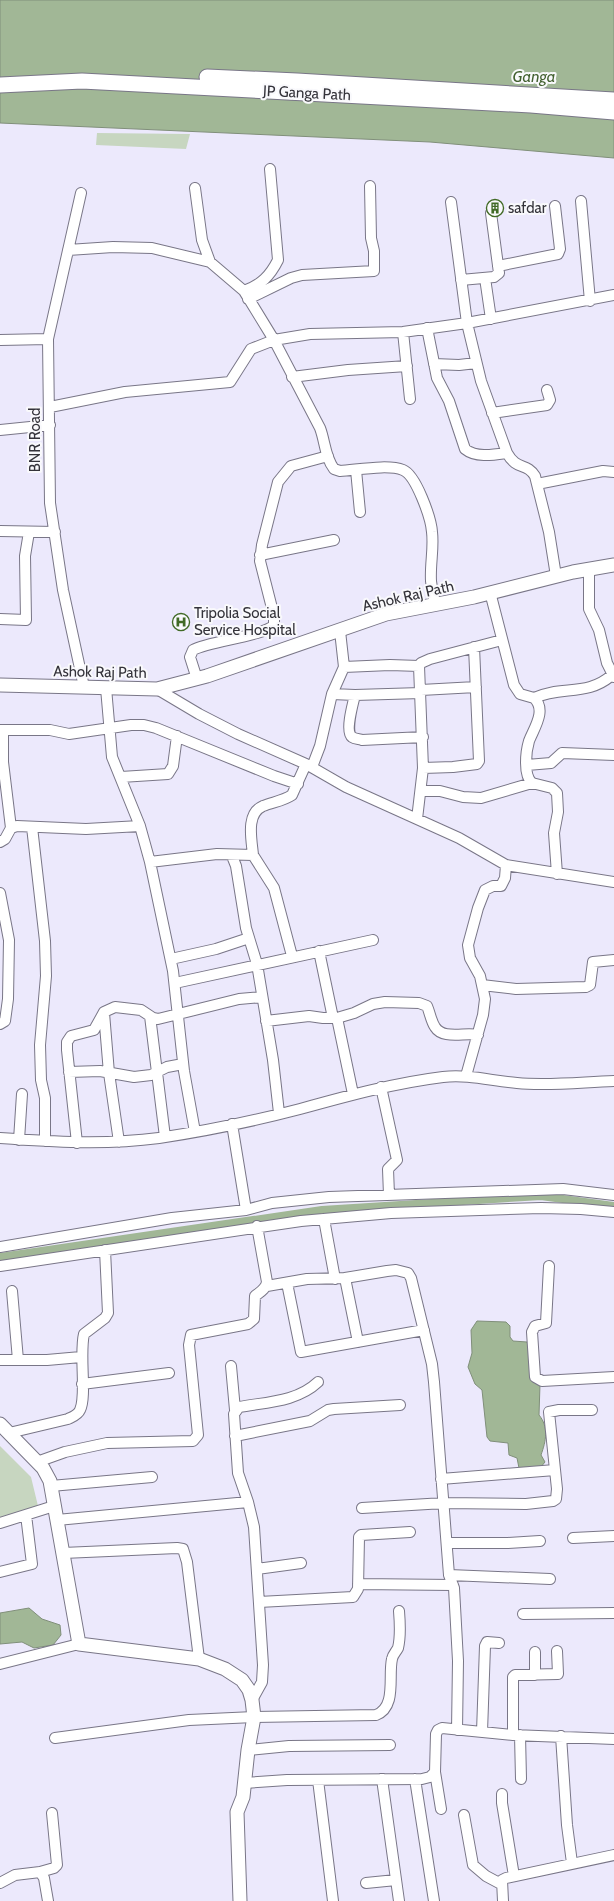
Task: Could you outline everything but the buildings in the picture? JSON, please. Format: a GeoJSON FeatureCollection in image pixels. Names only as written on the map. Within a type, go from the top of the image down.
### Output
{"type":"FeatureCollection","features":[{"type":"Feature","properties":{"kind":"highway","name":"JP Ganga Path"},"geometry":{"type":"LineString","coordinates":[[0,77],[89,73],[290,80],[614,100]]}},
{"type":"Feature","properties":{"kind":"highway","name":"JP Ganga Path"},"geometry":{"type":"LineString","coordinates":[[0,85],[82,81],[531,105],[614,112]]}},
{"type":"Feature","properties":{"kind":"main road","name":"Ashok Raj Path"},"geometry":{"type":"LineString","coordinates":[[0,686],[157,689],[197,679],[386,614],[435,605],[556,576],[614,565]]}},
{"type":"Feature","properties":{"kind":"main road"},"geometry":{"type":"LineString","coordinates":[[5,1429],[43,1468],[50,1486],[78,1644],[199,1659],[225,1669],[242,1680],[249,1690],[254,1717],[248,1750],[243,1797],[237,1812],[240,1901]]}},
{"type":"Feature","properties":{"kind":"main road"},"geometry":{"type":"LineString","coordinates":[[243,1797],[246,1808],[246,1875],[249,1901]]}},
{"type":"Feature","properties":{"kind":"street"},"geometry":{"type":"LineString","coordinates":[[246,295],[267,278],[273,271],[278,260],[270,169]]}},
{"type":"Feature","properties":{"kind":"street"},"geometry":{"type":"LineString","coordinates":[[246,295],[302,275],[374,271],[374,251],[370,238],[370,186]]}},
{"type":"Feature","properties":{"kind":"street"},"geometry":{"type":"LineString","coordinates":[[195,188],[202,240],[210,262],[246,295],[274,340],[320,428],[324,437],[328,456],[334,469],[340,471],[391,468],[410,473],[431,524],[431,580],[435,605]]}},
{"type":"Feature","properties":{"kind":"street","name":"BNR Road"},"geometry":{"type":"LineString","coordinates":[[81,193],[48,339],[50,503],[63,590],[84,687]]}},
{"type":"Feature","properties":{"kind":"street"},"geometry":{"type":"LineString","coordinates":[[581,201],[590,300]]}},
{"type":"Feature","properties":{"kind":"street"},"geometry":{"type":"LineString","coordinates":[[451,202],[467,323],[481,381],[507,453],[512,462],[517,466],[531,470],[537,484],[549,532],[556,576]]}},
{"type":"Feature","properties":{"kind":"street"},"geometry":{"type":"LineString","coordinates":[[498,266],[558,254],[560,249],[555,206]]}},
{"type":"Feature","properties":{"kind":"street"},"geometry":{"type":"LineString","coordinates":[[461,280],[498,275],[491,213]]}},
{"type":"Feature","properties":{"kind":"street"},"geometry":{"type":"LineString","coordinates":[[68,250],[113,247],[152,248],[210,262]]}},
{"type":"Feature","properties":{"kind":"street"},"geometry":{"type":"LineString","coordinates":[[484,278],[491,319]]}},
{"type":"Feature","properties":{"kind":"street"},"geometry":{"type":"LineString","coordinates":[[50,407],[125,392],[230,382],[251,349],[274,340],[310,334],[403,332],[491,319],[614,296]]}},
{"type":"Feature","properties":{"kind":"street"},"geometry":{"type":"LineString","coordinates":[[427,328],[437,378],[449,401],[464,449],[470,453],[481,455],[507,453]]}},
{"type":"Feature","properties":{"kind":"street"},"geometry":{"type":"LineString","coordinates":[[403,332],[410,399]]}},
{"type":"Feature","properties":{"kind":"street"},"geometry":{"type":"LineString","coordinates":[[0,340],[48,339]]}},
{"type":"Feature","properties":{"kind":"street"},"geometry":{"type":"LineString","coordinates":[[434,364],[459,365],[476,363]]}},
{"type":"Feature","properties":{"kind":"street"},"geometry":{"type":"LineString","coordinates":[[292,377],[348,370],[407,366]]}},
{"type":"Feature","properties":{"kind":"street"},"geometry":{"type":"LineString","coordinates":[[492,413],[546,405],[550,400],[547,390]]}},
{"type":"Feature","properties":{"kind":"street"},"geometry":{"type":"LineString","coordinates":[[0,430],[50,425]]}},
{"type":"Feature","properties":{"kind":"street"},"geometry":{"type":"LineString","coordinates":[[197,679],[190,657],[193,650],[209,644],[264,631],[274,625],[274,616],[261,570],[260,555],[278,482],[292,466],[328,456]]}},
{"type":"Feature","properties":{"kind":"street"},"geometry":{"type":"LineString","coordinates":[[356,470],[360,512]]}},
{"type":"Feature","properties":{"kind":"street"},"geometry":{"type":"LineString","coordinates":[[537,484],[603,471],[614,472]]}},
{"type":"Feature","properties":{"kind":"street"},"geometry":{"type":"LineString","coordinates":[[0,531],[55,532]]}},
{"type":"Feature","properties":{"kind":"street"},"geometry":{"type":"LineString","coordinates":[[0,619],[26,620],[25,556],[29,532]]}},
{"type":"Feature","properties":{"kind":"street"},"geometry":{"type":"LineString","coordinates":[[260,555],[334,540]]}},
{"type":"Feature","properties":{"kind":"street"},"geometry":{"type":"LineString","coordinates":[[534,698],[566,690],[591,688],[603,683],[613,676],[599,630],[589,609],[589,570]]}},
{"type":"Feature","properties":{"kind":"street"},"geometry":{"type":"LineString","coordinates":[[490,592],[517,691],[520,694],[534,698],[538,701],[539,710],[536,729],[529,742],[527,765],[527,774],[532,783]]}},
{"type":"Feature","properties":{"kind":"street"},"geometry":{"type":"LineString","coordinates":[[292,956],[274,888],[254,855],[251,825],[254,814],[261,807],[292,795],[320,746],[332,694],[344,667],[340,631]]}},
{"type":"Feature","properties":{"kind":"street"},"geometry":{"type":"LineString","coordinates":[[344,667],[390,664],[419,666],[421,663],[430,659],[502,640]]}},
{"type":"Feature","properties":{"kind":"street"},"geometry":{"type":"LineString","coordinates":[[423,768],[461,767],[477,764],[479,761],[474,647]]}},
{"type":"Feature","properties":{"kind":"street"},"geometry":{"type":"LineString","coordinates":[[417,820],[423,768],[423,737],[419,666]]}},
{"type":"Feature","properties":{"kind":"street"},"geometry":{"type":"LineString","coordinates":[[332,694],[355,695],[476,687]]}},
{"type":"Feature","properties":{"kind":"street"},"geometry":{"type":"LineString","coordinates":[[106,688],[111,729],[112,757],[140,826],[150,862],[171,959],[175,983],[183,1064],[195,1132]]}},
{"type":"Feature","properties":{"kind":"street"},"geometry":{"type":"LineString","coordinates":[[157,689],[198,714],[309,766],[339,784],[459,838],[506,865],[614,882]]}},
{"type":"Feature","properties":{"kind":"street"},"geometry":{"type":"LineString","coordinates":[[355,695],[349,724],[350,734],[352,737],[367,740],[423,737]]}},
{"type":"Feature","properties":{"kind":"street"},"geometry":{"type":"LineString","coordinates":[[0,842],[5,839],[11,828],[1,751],[1,730],[50,730],[69,734],[111,729],[125,725],[144,725],[177,736],[274,776],[298,784]]}},
{"type":"Feature","properties":{"kind":"street"},"geometry":{"type":"LineString","coordinates":[[120,777],[168,774],[173,766],[177,736]]}},
{"type":"Feature","properties":{"kind":"street"},"geometry":{"type":"LineString","coordinates":[[527,765],[551,763],[562,753],[614,755]]}},
{"type":"Feature","properties":{"kind":"street"},"geometry":{"type":"LineString","coordinates":[[421,791],[440,791],[463,797],[481,798],[532,783],[552,788],[557,793],[558,812],[554,833],[557,874]]}},
{"type":"Feature","properties":{"kind":"street"},"geometry":{"type":"LineString","coordinates":[[11,828],[17,826],[86,829],[140,826]]}},
{"type":"Feature","properties":{"kind":"street"},"geometry":{"type":"LineString","coordinates":[[32,827],[45,941],[46,976],[40,1045],[41,1080],[46,1111],[45,1141]]}},
{"type":"Feature","properties":{"kind":"street"},"geometry":{"type":"LineString","coordinates":[[150,862],[208,855],[254,855]]}},
{"type":"Feature","properties":{"kind":"street"},"geometry":{"type":"LineString","coordinates":[[232,856],[236,866],[242,906],[249,938],[257,964],[279,1113]]}},
{"type":"Feature","properties":{"kind":"street"},"geometry":{"type":"LineString","coordinates":[[466,1076],[478,1035],[484,1007],[482,985],[478,971],[470,958],[468,945],[478,908],[485,890],[493,886],[501,886],[504,883],[506,865]]}},
{"type":"Feature","properties":{"kind":"street"},"geometry":{"type":"LineString","coordinates":[[0,893],[8,929],[4,957],[7,1007],[5,1021],[0,1024]]}},
{"type":"Feature","properties":{"kind":"street"},"geometry":{"type":"LineString","coordinates":[[171,959],[216,949],[249,938]]}},
{"type":"Feature","properties":{"kind":"street"},"geometry":{"type":"LineString","coordinates":[[175,983],[292,956],[373,940]]}},
{"type":"Feature","properties":{"kind":"street"},"geometry":{"type":"LineString","coordinates":[[319,951],[353,1094]]}},
{"type":"Feature","properties":{"kind":"street"},"geometry":{"type":"LineString","coordinates":[[482,985],[516,989],[586,987],[590,986],[593,962],[614,960]]}},
{"type":"Feature","properties":{"kind":"street"},"geometry":{"type":"LineString","coordinates":[[77,1143],[67,1050],[69,1038],[77,1034],[94,1030],[104,1012],[110,1008],[122,1007],[141,1010],[158,1019],[239,999],[262,997]]}},
{"type":"Feature","properties":{"kind":"street"},"geometry":{"type":"LineString","coordinates":[[266,1021],[309,1016],[335,1018],[380,1002],[425,1004],[435,1028],[441,1032],[448,1035],[468,1033],[478,1035]]}},
{"type":"Feature","properties":{"kind":"street"},"geometry":{"type":"LineString","coordinates":[[104,1012],[109,1073],[119,1142]]}},
{"type":"Feature","properties":{"kind":"street"},"geometry":{"type":"LineString","coordinates":[[150,1016],[165,1137]]}},
{"type":"Feature","properties":{"kind":"street"},"geometry":{"type":"LineString","coordinates":[[69,1072],[94,1070],[128,1078],[157,1073],[167,1068],[183,1064]]}},
{"type":"Feature","properties":{"kind":"street"},"geometry":{"type":"LineString","coordinates":[[0,1138],[77,1143],[119,1142],[165,1137],[232,1124],[381,1087],[443,1077],[466,1076],[518,1083],[541,1084],[614,1081]]}},
{"type":"Feature","properties":{"kind":"street"},"geometry":{"type":"LineString","coordinates":[[381,1087],[397,1160],[388,1169],[389,1195]]}},
{"type":"Feature","properties":{"kind":"street"},"geometry":{"type":"LineString","coordinates":[[19,1140],[22,1094]]}},
{"type":"Feature","properties":{"kind":"street"},"geometry":{"type":"LineString","coordinates":[[232,1124],[246,1210]]}},
{"type":"Feature","properties":{"kind":"street"},"geometry":{"type":"LineString","coordinates":[[0,1247],[172,1218],[246,1210],[272,1203],[329,1197],[557,1190],[614,1195]]}},
{"type":"Feature","properties":{"kind":"street"},"geometry":{"type":"LineString","coordinates":[[0,1266],[181,1240],[257,1226],[391,1213],[541,1208],[614,1212]]}},
{"type":"Feature","properties":{"kind":"street"},"geometry":{"type":"LineString","coordinates":[[324,1219],[358,1342]]}},
{"type":"Feature","properties":{"kind":"street"},"geometry":{"type":"LineString","coordinates":[[257,1226],[267,1278],[266,1286]]}},
{"type":"Feature","properties":{"kind":"street"},"geometry":{"type":"LineString","coordinates":[[5,1429],[68,1419],[75,1416],[80,1410],[82,1403],[81,1357],[84,1334],[105,1318],[108,1313],[105,1250]]}},
{"type":"Feature","properties":{"kind":"street"},"geometry":{"type":"LineString","coordinates":[[550,1266],[546,1323],[535,1326],[532,1332],[535,1377],[542,1381],[614,1377]]}},
{"type":"Feature","properties":{"kind":"street"},"geometry":{"type":"LineString","coordinates":[[37,1462],[65,1452],[107,1443],[193,1441],[198,1435],[189,1345],[191,1335],[251,1323],[254,1315],[254,1296],[266,1286],[318,1278],[340,1279],[396,1270],[408,1273],[411,1278],[424,1330],[434,1382],[449,1575],[453,1585],[458,1671],[457,1730]]}},
{"type":"Feature","properties":{"kind":"street"},"geometry":{"type":"LineString","coordinates":[[287,1283],[301,1352],[424,1330]]}},
{"type":"Feature","properties":{"kind":"street"},"geometry":{"type":"LineString","coordinates":[[12,1290],[18,1360]]}},
{"type":"Feature","properties":{"kind":"street"},"geometry":{"type":"LineString","coordinates":[[0,1360],[47,1360],[81,1357]]}},
{"type":"Feature","properties":{"kind":"street"},"geometry":{"type":"LineString","coordinates":[[231,1366],[235,1410],[233,1417],[239,1478],[248,1502],[254,1527],[257,1569],[263,1674],[260,1689],[252,1700]]}},
{"type":"Feature","properties":{"kind":"street"},"geometry":{"type":"LineString","coordinates":[[82,1384],[169,1373]]}},
{"type":"Feature","properties":{"kind":"street"},"geometry":{"type":"LineString","coordinates":[[235,1410],[239,1407],[298,1395],[310,1389],[318,1382]]}},
{"type":"Feature","properties":{"kind":"street"},"geometry":{"type":"LineString","coordinates":[[235,1436],[310,1421],[328,1410],[400,1405]]}},
{"type":"Feature","properties":{"kind":"street"},"geometry":{"type":"LineString","coordinates":[[362,1508],[444,1504],[519,1504],[553,1501],[557,1496],[549,1412],[559,1410],[592,1410]]}},
{"type":"Feature","properties":{"kind":"street"},"geometry":{"type":"LineString","coordinates":[[441,1479],[555,1470]]}},
{"type":"Feature","properties":{"kind":"street"},"geometry":{"type":"LineString","coordinates":[[50,1486],[152,1478]]}},
{"type":"Feature","properties":{"kind":"street"},"geometry":{"type":"LineString","coordinates":[[57,1520],[248,1502]]}},
{"type":"Feature","properties":{"kind":"street"},"geometry":{"type":"LineString","coordinates":[[0,1523],[54,1506]]}},
{"type":"Feature","properties":{"kind":"street"},"geometry":{"type":"LineString","coordinates":[[0,1572],[32,1564],[26,1515]]}},
{"type":"Feature","properties":{"kind":"street"},"geometry":{"type":"LineString","coordinates":[[259,1602],[346,1598],[356,1594],[358,1584],[358,1537],[361,1534],[410,1532]]}},
{"type":"Feature","properties":{"kind":"street"},"geometry":{"type":"LineString","coordinates":[[573,1538],[614,1536]]}},
{"type":"Feature","properties":{"kind":"street"},"geometry":{"type":"LineString","coordinates":[[447,1543],[508,1543],[540,1541]]}},
{"type":"Feature","properties":{"kind":"street"},"geometry":{"type":"LineString","coordinates":[[63,1554],[177,1548],[183,1550],[187,1562],[199,1659]]}},
{"type":"Feature","properties":{"kind":"street"},"geometry":{"type":"LineString","coordinates":[[257,1569],[301,1563]]}},
{"type":"Feature","properties":{"kind":"street"},"geometry":{"type":"LineString","coordinates":[[449,1575],[550,1579]]}},
{"type":"Feature","properties":{"kind":"street"},"geometry":{"type":"LineString","coordinates":[[358,1584],[453,1585]]}},
{"type":"Feature","properties":{"kind":"street"},"geometry":{"type":"LineString","coordinates":[[55,1738],[189,1720],[380,1714],[386,1708],[389,1696],[391,1659],[398,1647],[400,1635],[399,1610]]}},
{"type":"Feature","properties":{"kind":"street"},"geometry":{"type":"LineString","coordinates":[[523,1614],[614,1613]]}},
{"type":"Feature","properties":{"kind":"street"},"geometry":{"type":"LineString","coordinates":[[482,1732],[484,1646],[487,1642],[500,1643]]}},
{"type":"Feature","properties":{"kind":"street"},"geometry":{"type":"LineString","coordinates":[[0,1664],[78,1644]]}},
{"type":"Feature","properties":{"kind":"street"},"geometry":{"type":"LineString","coordinates":[[521,1779],[513,1677],[516,1675],[558,1674],[557,1651]]}},
{"type":"Feature","properties":{"kind":"street"},"geometry":{"type":"LineString","coordinates":[[534,1675],[535,1652]]}},
{"type":"Feature","properties":{"kind":"street"},"geometry":{"type":"LineString","coordinates":[[441,1809],[435,1772],[434,1751],[438,1730],[446,1728],[517,1735],[614,1739]]}},
{"type":"Feature","properties":{"kind":"street"},"geometry":{"type":"LineString","coordinates":[[561,1736],[566,1825],[572,1863]]}},
{"type":"Feature","properties":{"kind":"street"},"geometry":{"type":"LineString","coordinates":[[248,1750],[296,1746],[390,1746]]}},
{"type":"Feature","properties":{"kind":"street"},"geometry":{"type":"LineString","coordinates":[[244,1783],[382,1778],[415,1779],[430,1777],[435,1772]]}},
{"type":"Feature","properties":{"kind":"street"},"geometry":{"type":"LineString","coordinates":[[382,1778],[399,1901]]}},
{"type":"Feature","properties":{"kind":"street"},"geometry":{"type":"LineString","coordinates":[[415,1779],[434,1901]]}},
{"type":"Feature","properties":{"kind":"street"},"geometry":{"type":"LineString","coordinates":[[318,1780],[332,1901]]}},
{"type":"Feature","properties":{"kind":"street"},"geometry":{"type":"LineString","coordinates":[[502,1794],[502,1804],[514,1876]]}},
{"type":"Feature","properties":{"kind":"street"},"geometry":{"type":"LineString","coordinates":[[0,1883],[15,1875],[40,1872],[54,1868],[57,1865],[52,1813]]}},
{"type":"Feature","properties":{"kind":"street"},"geometry":{"type":"LineString","coordinates":[[464,1815],[473,1864],[486,1876],[501,1884]]}},
{"type":"Feature","properties":{"kind":"street"},"geometry":{"type":"LineString","coordinates":[[503,1901],[502,1880],[614,1854]]}},
{"type":"Feature","properties":{"kind":"street"},"geometry":{"type":"LineString","coordinates":[[40,1872],[44,1878],[48,1901]]}},
{"type":"Feature","properties":{"kind":"street"},"geometry":{"type":"LineString","coordinates":[[366,1883],[396,1880]]}},
{"type":"Feature","properties":{"kind":"shaded area"},"geometry":{"type":"Polygon","coordinates":[[[97,133],[190,134],[186,149],[96,145],[97,133]]]}},
{"type":"Feature","properties":{"kind":"shaded area"},"geometry":{"type":"Polygon","coordinates":[[[0,1446],[31,1477],[38,1506],[0,1519],[0,1446]]]}},
{"type":"Feature","properties":{"kind":"water","name":"Ganga"},"geometry":{"type":"Polygon","coordinates":[[[0,0],[614,0],[614,158],[430,142],[0,123],[0,0]]]}},
{"type":"Feature","properties":{"kind":"water"},"geometry":{"type":"Polygon","coordinates":[[[477,1321],[506,1322],[510,1326],[510,1337],[513,1341],[527,1342],[540,1384],[539,1415],[544,1424],[546,1434],[541,1455],[545,1462],[540,1468],[519,1468],[517,1458],[509,1455],[508,1443],[490,1441],[487,1437],[482,1390],[475,1384],[468,1367],[472,1353],[471,1330],[477,1321]]]}},
{"type":"Feature","properties":{"kind":"water"},"geometry":{"type":"Polygon","coordinates":[[[29,1608],[42,1619],[60,1625],[61,1635],[53,1645],[34,1648],[22,1642],[0,1644],[0,1613],[29,1608]]]}},
{"type":"Feature","properties":{"kind":"waterway"},"geometry":{"type":"LineString","coordinates":[[0,1257],[322,1210],[541,1196],[614,1206]]}},
{"type":"Feature","properties":{"kind":"place","name":"safdar"},"geometry":{"type":"Point","coordinates":[495,208]}},
{"type":"Feature","properties":{"kind":"place","name":"Tripolia Social Service Hospital"},"geometry":{"type":"Point","coordinates":[181,622]}}]}
